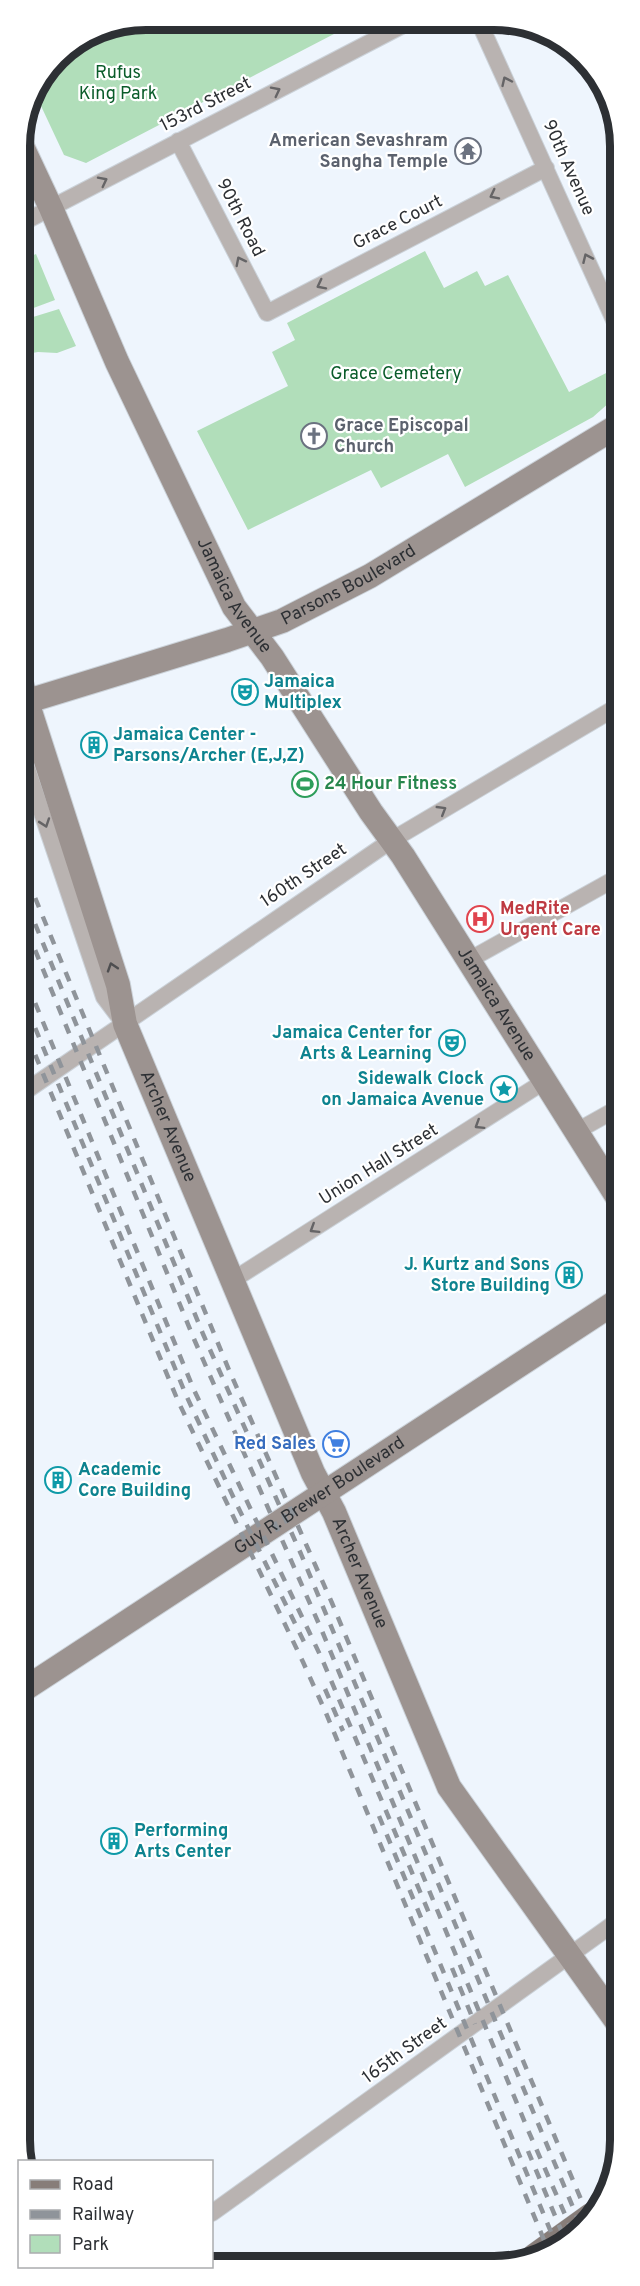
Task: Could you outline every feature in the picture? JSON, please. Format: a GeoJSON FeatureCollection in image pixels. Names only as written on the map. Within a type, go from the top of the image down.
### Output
{"type":"FeatureCollection","features":[{"type":"Feature","properties":{"kind":"street","name":"153rd Street"},"geometry":{"type":"LineString","coordinates":[[30,219],[394,30]]}},
{"type":"Feature","properties":{"kind":"street","name":"90th Avenue"},"geometry":{"type":"LineString","coordinates":[[483,30],[610,309]]}},
{"type":"Feature","properties":{"kind":"street","name":"90th Road"},"geometry":{"type":"LineString","coordinates":[[178,141],[267,313]]}},
{"type":"Feature","properties":{"kind":"street","name":"Jamaica Avenue"},"geometry":{"type":"LineString","coordinates":[[30,163],[103,331],[234,607],[272,657],[348,777],[392,840],[610,1185]]}},
{"type":"Feature","properties":{"kind":"street","name":"Grace Court"},"geometry":{"type":"LineString","coordinates":[[267,313],[546,168]]}},
{"type":"Feature","properties":{"kind":"street","name":"Parsons Boulevard"},"geometry":{"type":"LineString","coordinates":[[30,693],[282,621],[370,576],[610,431]]}},
{"type":"Feature","properties":{"kind":"street","name":"160th Street"},"geometry":{"type":"LineString","coordinates":[[30,1088],[392,840],[610,711]]}},
{"type":"Feature","properties":{"kind":"street","name":"Archer Avenue"},"geometry":{"type":"LineString","coordinates":[[30,716],[118,985],[125,1024],[313,1473],[347,1544],[449,1787],[610,2012]]}},
{"type":"Feature","properties":{"kind":"street","name":"Archer Avenue"},"geometry":{"type":"LineString","coordinates":[[30,778],[104,997],[125,1024]]}},
{"type":"Feature","properties":{"kind":"street"},"geometry":{"type":"LineString","coordinates":[[469,960],[610,882]]}},
{"type":"Feature","properties":{"kind":"street","name":"Union Hall Street"},"geometry":{"type":"LineString","coordinates":[[233,1280],[545,1081]]}},
{"type":"Feature","properties":{"kind":"street"},"geometry":{"type":"LineString","coordinates":[[577,1131],[610,1113]]}},
{"type":"Feature","properties":{"kind":"street","name":"Guy R. Brewer Boulevard"},"geometry":{"type":"LineString","coordinates":[[30,1685],[610,1306]]}},
{"type":"Feature","properties":{"kind":"street","name":"165th Street"},"geometry":{"type":"LineString","coordinates":[[213,2212],[610,1926]]}},
{"type":"Feature","properties":{"kind":"green space","name":"Rufus King Park"},"geometry":{"type":"Polygon","coordinates":[[[138,30],[342,30],[86,163],[64,155],[39,102],[54,75],[70,59],[102,39],[138,30]]]}},
{"type":"Feature","properties":{"kind":"green space","name":"Grace Cemetery"},"geometry":{"type":"Polygon","coordinates":[[[425,251],[444,288],[477,271],[485,286],[508,275],[569,392],[610,371],[610,402],[593,417],[465,487],[448,454],[381,488],[371,470],[248,530],[197,431],[288,386],[272,352],[295,340],[287,323],[425,251]]]}},
{"type":"Feature","properties":{"kind":"green space"},"geometry":{"type":"Polygon","coordinates":[[[36,254],[55,300],[30,309],[30,257],[36,254]]]}},
{"type":"Feature","properties":{"kind":"green space"},"geometry":{"type":"Polygon","coordinates":[[[59,309],[76,346],[57,353],[30,353],[30,318],[59,309]]]}},
{"type":"Feature","properties":{"kind":"railway"},"geometry":{"type":"LineString","coordinates":[[30,885],[229,1370],[332,1603],[586,2211]]}},
{"type":"Feature","properties":{"kind":"railway"},"geometry":{"type":"LineString","coordinates":[[30,911],[203,1334],[301,1554],[578,2219]]}},
{"type":"Feature","properties":{"kind":"railway"},"geometry":{"type":"LineString","coordinates":[[30,937],[194,1339],[322,1631],[528,2130],[570,2227]]}},
{"type":"Feature","properties":{"kind":"railway"},"geometry":{"type":"LineString","coordinates":[[30,990],[194,1390],[322,1659],[429,1913]]}},
{"type":"Feature","properties":{"kind":"railway"},"geometry":{"type":"LineString","coordinates":[[30,1015],[186,1395],[307,1648]]}},
{"type":"Feature","properties":{"kind":"railway"},"geometry":{"type":"LineString","coordinates":[[30,1042],[178,1401],[326,1713],[545,2243]]}},
{"type":"Feature","properties":{"kind":"railway"},"geometry":{"type":"LineString","coordinates":[[325,1689],[343,1731]]}},
{"type":"Feature","properties":{"kind":"railway"},"geometry":{"type":"LineString","coordinates":[[379,1816],[554,2239]]}},
{"type":"Feature","properties":{"kind":"railway"},"geometry":{"type":"LineString","coordinates":[[452,1968],[475,2024]]}},
{"type":"Feature","properties":{"kind":"railway"},"geometry":{"type":"LineString","coordinates":[[528,2151],[562,2233]]}},
{"type":"Feature","properties":{"kind":"place","name":"American Sevashram Sangha Temple"},"geometry":{"type":"Point","coordinates":[468,151]}},
{"type":"Feature","properties":{"kind":"place","name":"Grace Episcopal Church"},"geometry":{"type":"Point","coordinates":[314,436]}},
{"type":"Feature","properties":{"kind":"place","name":"Jamaica Multiplex"},"geometry":{"type":"Point","coordinates":[245,692]}},
{"type":"Feature","properties":{"kind":"place","name":"Jamaica Center - Parsons/Archer (E,J,Z)"},"geometry":{"type":"Point","coordinates":[94,745]}},
{"type":"Feature","properties":{"kind":"place","name":"24 Hour Fitness"},"geometry":{"type":"Point","coordinates":[305,784]}},
{"type":"Feature","properties":{"kind":"place","name":"MedRite Urgent Care"},"geometry":{"type":"Point","coordinates":[480,919]}},
{"type":"Feature","properties":{"kind":"place","name":"Jamaica Center for Arts & Learning"},"geometry":{"type":"Point","coordinates":[452,1043]}},
{"type":"Feature","properties":{"kind":"place","name":"Sidewalk Clock on Jamaica Avenue"},"geometry":{"type":"Point","coordinates":[504,1089]}},
{"type":"Feature","properties":{"kind":"place","name":"J. Kurtz and Sons Store Building"},"geometry":{"type":"Point","coordinates":[569,1275]}},
{"type":"Feature","properties":{"kind":"place","name":"Red Sales"},"geometry":{"type":"Point","coordinates":[336,1444]}},
{"type":"Feature","properties":{"kind":"place","name":"Academic Core Building"},"geometry":{"type":"Point","coordinates":[58,1480]}},
{"type":"Feature","properties":{"kind":"place","name":"Performing Arts Center"},"geometry":{"type":"Point","coordinates":[114,1841]}}]}
